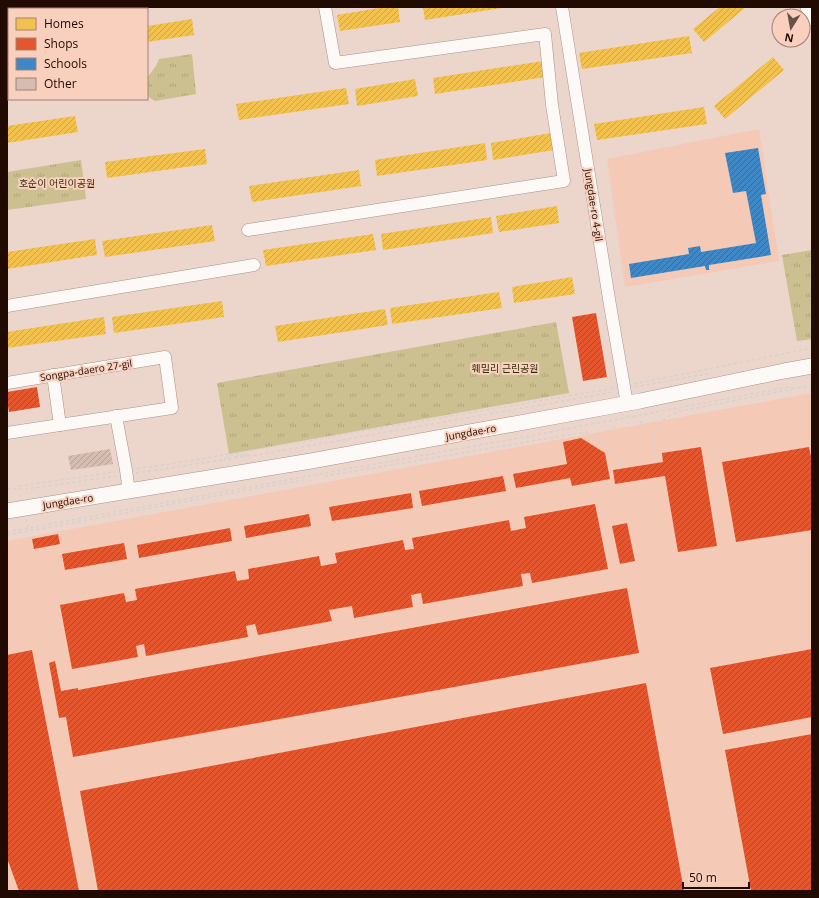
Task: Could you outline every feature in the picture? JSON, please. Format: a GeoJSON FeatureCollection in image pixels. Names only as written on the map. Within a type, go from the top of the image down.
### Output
{"type":"FeatureCollection","features":[{"type":"Feature","properties":{"kind":"main road"},"geometry":{"type":"LineString","coordinates":[[808,7],[812,18]]}},
{"type":"Feature","properties":{"kind":"main road","name":"Jungdae-ro"},"geometry":{"type":"LineString","coordinates":[[7,511],[311,461],[625,393],[812,366]]}},
{"type":"Feature","properties":{"kind":"street"},"geometry":{"type":"LineString","coordinates":[[248,230],[564,181],[552,105],[545,34],[335,62],[325,7]]}},
{"type":"Feature","properties":{"kind":"street","name":"Jungdae-ro 4-gil"},"geometry":{"type":"LineString","coordinates":[[562,7],[608,297],[625,393]]}},
{"type":"Feature","properties":{"kind":"street"},"geometry":{"type":"LineString","coordinates":[[7,306],[254,265]]}},
{"type":"Feature","properties":{"kind":"street","name":"Songpa-daero 27-gil"},"geometry":{"type":"LineString","coordinates":[[7,383],[164,357],[172,408],[116,416]]}},
{"type":"Feature","properties":{"kind":"street"},"geometry":{"type":"LineString","coordinates":[[53,375],[60,425]]}},
{"type":"Feature","properties":{"kind":"street"},"geometry":{"type":"LineString","coordinates":[[7,433],[116,416],[127,472],[129,492]]}},
{"type":"Feature","properties":{"kind":"path"},"geometry":{"type":"LineString","coordinates":[[19,486],[221,460],[226,457],[245,453],[251,456],[599,395],[625,393],[812,348]]}},
{"type":"Feature","properties":{"kind":"path"},"geometry":{"type":"LineString","coordinates":[[7,489],[14,488],[21,490],[201,459],[625,393],[715,372]]}},
{"type":"Feature","properties":{"kind":"path"},"geometry":{"type":"LineString","coordinates":[[655,459],[653,447],[656,430],[664,419],[676,412],[794,388],[812,386]]}},
{"type":"Feature","properties":{"kind":"path"},"geometry":{"type":"LineString","coordinates":[[7,532],[789,387],[794,388]]}},
{"type":"Feature","properties":{"kind":"path"},"geometry":{"type":"LineString","coordinates":[[640,423],[643,422],[650,426]]}},
{"type":"Feature","properties":{"kind":"path"},"geometry":{"type":"LineString","coordinates":[[609,433],[613,428],[615,428]]}},
{"type":"Feature","properties":{"kind":"path"},"geometry":{"type":"LineString","coordinates":[[325,476],[586,432],[602,440],[610,447],[616,454],[621,466]]}},
{"type":"Feature","properties":{"kind":"path"},"geometry":{"type":"LineString","coordinates":[[245,455],[247,456],[234,457],[245,455]]}},
{"type":"Feature","properties":{"kind":"path"},"geometry":{"type":"LineString","coordinates":[[7,535],[303,480]]}},
{"type":"Feature","properties":{"kind":"shaded area"},"geometry":{"type":"Polygon","coordinates":[[[759,129],[779,261],[625,287],[607,159],[759,129]]]}},
{"type":"Feature","properties":{"kind":"shaded area"},"geometry":{"type":"Polygon","coordinates":[[[812,393],[812,891],[7,891],[7,541],[812,393]]]}},
{"type":"Feature","properties":{"kind":"green space"},"geometry":{"type":"Polygon","coordinates":[[[192,54],[196,94],[155,101],[148,97],[148,77],[159,59],[192,54]]]}},
{"type":"Feature","properties":{"kind":"green space","name":"호순이 어린이공원"},"geometry":{"type":"Polygon","coordinates":[[[81,160],[86,199],[7,210],[7,172],[81,160]]]}},
{"type":"Feature","properties":{"kind":"green space"},"geometry":{"type":"Polygon","coordinates":[[[812,250],[812,339],[797,341],[782,255],[812,250]]]}},
{"type":"Feature","properties":{"kind":"green space","name":"훼밀리 근린공원"},"geometry":{"type":"Polygon","coordinates":[[[556,322],[569,393],[229,454],[217,383],[556,322]]]}},
{"type":"Feature","properties":{"kind":"building: Homes"},"geometry":{"type":"Polygon","coordinates":[[[385,7],[398,7],[400,22],[340,31],[337,15],[385,7]]]}},
{"type":"Feature","properties":{"kind":"building: Homes"},"geometry":{"type":"Polygon","coordinates":[[[423,7],[502,7],[502,8],[425,20],[423,7]]]}},
{"type":"Feature","properties":{"kind":"building: Homes"},"geometry":{"type":"Polygon","coordinates":[[[720,7],[746,7],[704,42],[693,29],[720,7]]]}},
{"type":"Feature","properties":{"kind":"building: Homes"},"geometry":{"type":"Polygon","coordinates":[[[192,19],[194,35],[148,42],[148,26],[192,19]]]}},
{"type":"Feature","properties":{"kind":"building: Homes"},"geometry":{"type":"Polygon","coordinates":[[[689,36],[692,53],[582,69],[579,53],[689,36]]]}},
{"type":"Feature","properties":{"kind":"building: Homes"},"geometry":{"type":"Polygon","coordinates":[[[8,48],[8,64],[7,64],[8,48]]]}},
{"type":"Feature","properties":{"kind":"building: Homes"},"geometry":{"type":"Polygon","coordinates":[[[773,57],[784,70],[725,119],[714,106],[773,57]]]}},
{"type":"Feature","properties":{"kind":"building: Homes"},"geometry":{"type":"Polygon","coordinates":[[[543,61],[545,77],[435,94],[433,78],[543,61]]]}},
{"type":"Feature","properties":{"kind":"building: Homes"},"geometry":{"type":"Polygon","coordinates":[[[415,79],[418,96],[357,106],[355,89],[415,79]]]}},
{"type":"Feature","properties":{"kind":"building: Homes"},"geometry":{"type":"Polygon","coordinates":[[[346,88],[349,104],[239,120],[236,104],[346,88]]]}},
{"type":"Feature","properties":{"kind":"building: Homes"},"geometry":{"type":"Polygon","coordinates":[[[704,107],[707,124],[597,140],[594,124],[704,107]]]}},
{"type":"Feature","properties":{"kind":"building: Homes"},"geometry":{"type":"Polygon","coordinates":[[[75,116],[78,132],[7,143],[7,126],[75,116]]]}},
{"type":"Feature","properties":{"kind":"building: Homes"},"geometry":{"type":"Polygon","coordinates":[[[551,133],[554,150],[493,160],[491,143],[551,133]]]}},
{"type":"Feature","properties":{"kind":"building: Homes"},"geometry":{"type":"Polygon","coordinates":[[[485,143],[487,160],[377,176],[375,160],[485,143]]]}},
{"type":"Feature","properties":{"kind":"building: Homes"},"geometry":{"type":"Polygon","coordinates":[[[205,149],[207,164],[107,178],[105,162],[205,149]]]}},
{"type":"Feature","properties":{"kind":"building: Homes"},"geometry":{"type":"Polygon","coordinates":[[[359,170],[361,186],[252,202],[249,186],[359,170]]]}},
{"type":"Feature","properties":{"kind":"building: Homes"},"geometry":{"type":"Polygon","coordinates":[[[557,206],[559,223],[499,232],[496,216],[557,206]]]}},
{"type":"Feature","properties":{"kind":"building: Homes"},"geometry":{"type":"Polygon","coordinates":[[[491,217],[493,233],[383,250],[381,234],[491,217]]]}},
{"type":"Feature","properties":{"kind":"building: Homes"},"geometry":{"type":"Polygon","coordinates":[[[212,225],[215,241],[105,257],[102,241],[212,225]]]}},
{"type":"Feature","properties":{"kind":"building: Homes"},"geometry":{"type":"Polygon","coordinates":[[[373,234],[376,250],[266,266],[263,250],[373,234]]]}},
{"type":"Feature","properties":{"kind":"building: Homes"},"geometry":{"type":"Polygon","coordinates":[[[95,239],[97,255],[7,269],[7,252],[95,239]]]}},
{"type":"Feature","properties":{"kind":"building: Homes"},"geometry":{"type":"Polygon","coordinates":[[[572,277],[575,294],[514,303],[512,287],[572,277]]]}},
{"type":"Feature","properties":{"kind":"building: Homes"},"geometry":{"type":"Polygon","coordinates":[[[499,292],[502,308],[392,324],[390,308],[499,292]]]}},
{"type":"Feature","properties":{"kind":"building: Homes"},"geometry":{"type":"Polygon","coordinates":[[[222,301],[224,317],[114,333],[112,317],[222,301]]]}},
{"type":"Feature","properties":{"kind":"building: Homes"},"geometry":{"type":"Polygon","coordinates":[[[385,309],[388,325],[278,342],[275,326],[385,309]]]}},
{"type":"Feature","properties":{"kind":"building: Homes"},"geometry":{"type":"Polygon","coordinates":[[[104,317],[106,334],[7,348],[7,332],[104,317]]]}},
{"type":"Feature","properties":{"kind":"building: Shops"},"geometry":{"type":"Polygon","coordinates":[[[596,313],[607,377],[583,381],[572,317],[596,313]]]}},
{"type":"Feature","properties":{"kind":"building: Shops"},"geometry":{"type":"Polygon","coordinates":[[[37,387],[40,407],[9,412],[7,392],[37,387]]]}},
{"type":"Feature","properties":{"kind":"building: Shops"},"geometry":{"type":"Polygon","coordinates":[[[581,438],[605,453],[610,479],[572,486],[570,478],[516,488],[513,474],[567,464],[563,442],[581,438]]]}},
{"type":"Feature","properties":{"kind":"building: Shops"},"geometry":{"type":"Polygon","coordinates":[[[701,447],[717,546],[678,552],[665,476],[615,484],[613,470],[663,462],[662,453],[701,447]]]}},
{"type":"Feature","properties":{"kind":"building: Shops"},"geometry":{"type":"Polygon","coordinates":[[[809,447],[812,462],[812,530],[736,542],[722,462],[809,447]]]}},
{"type":"Feature","properties":{"kind":"building: Shops"},"geometry":{"type":"Polygon","coordinates":[[[503,476],[506,491],[422,506],[419,491],[503,476]]]}},
{"type":"Feature","properties":{"kind":"building: Shops"},"geometry":{"type":"Polygon","coordinates":[[[411,493],[413,508],[332,521],[329,507],[411,493]]]}},
{"type":"Feature","properties":{"kind":"building: Shops"},"geometry":{"type":"Polygon","coordinates":[[[595,504],[608,569],[532,583],[530,573],[521,574],[523,586],[423,604],[421,593],[411,595],[413,607],[354,618],[352,606],[329,610],[332,621],[258,635],[255,624],[246,626],[248,637],[146,656],[144,644],[136,646],[138,657],[72,669],[60,605],[124,593],[126,602],[137,600],[135,589],[235,571],[237,581],[249,579],[248,569],[319,556],[321,566],[337,563],[335,553],[403,540],[405,550],[414,549],[412,538],[509,520],[511,531],[526,528],[524,517],[595,504]]]}},
{"type":"Feature","properties":{"kind":"building: Shops"},"geometry":{"type":"Polygon","coordinates":[[[309,514],[311,526],[246,538],[244,526],[309,514]]]}},
{"type":"Feature","properties":{"kind":"building: Shops"},"geometry":{"type":"Polygon","coordinates":[[[627,523],[635,561],[620,564],[612,526],[627,523]]]}},
{"type":"Feature","properties":{"kind":"building: Shops"},"geometry":{"type":"Polygon","coordinates":[[[230,528],[232,541],[139,558],[137,545],[230,528]]]}},
{"type":"Feature","properties":{"kind":"building: Shops"},"geometry":{"type":"Polygon","coordinates":[[[58,534],[60,544],[34,549],[32,539],[58,534]]]}},
{"type":"Feature","properties":{"kind":"building: Shops"},"geometry":{"type":"Polygon","coordinates":[[[124,543],[127,559],[65,570],[62,554],[124,543]]]}},
{"type":"Feature","properties":{"kind":"building: Shops"},"geometry":{"type":"Polygon","coordinates":[[[627,588],[639,653],[73,757],[66,717],[59,718],[49,663],[55,661],[61,691],[78,688],[78,690],[627,588]]]}},
{"type":"Feature","properties":{"kind":"building: Shops"},"geometry":{"type":"Polygon","coordinates":[[[812,649],[812,717],[723,734],[710,668],[812,649]]]}},
{"type":"Feature","properties":{"kind":"building: Shops"},"geometry":{"type":"Polygon","coordinates":[[[32,650],[79,891],[19,891],[7,858],[7,655],[32,650]]]}},
{"type":"Feature","properties":{"kind":"building: Shops"},"geometry":{"type":"Polygon","coordinates":[[[646,683],[684,891],[98,891],[80,791],[646,683]]]}},
{"type":"Feature","properties":{"kind":"building: Shops"},"geometry":{"type":"Polygon","coordinates":[[[812,734],[812,891],[751,891],[725,750],[812,734]]]}},
{"type":"Feature","properties":{"kind":"building: Schools"},"geometry":{"type":"Polygon","coordinates":[[[758,148],[766,194],[761,195],[771,255],[709,265],[709,270],[706,270],[705,266],[631,278],[629,264],[689,254],[688,248],[700,246],[701,252],[756,243],[746,191],[733,193],[725,153],[758,148]]]}},
{"type":"Feature","properties":{"kind":"building: Other"},"geometry":{"type":"Polygon","coordinates":[[[110,449],[113,464],[71,470],[68,456],[110,449]]]}}]}
